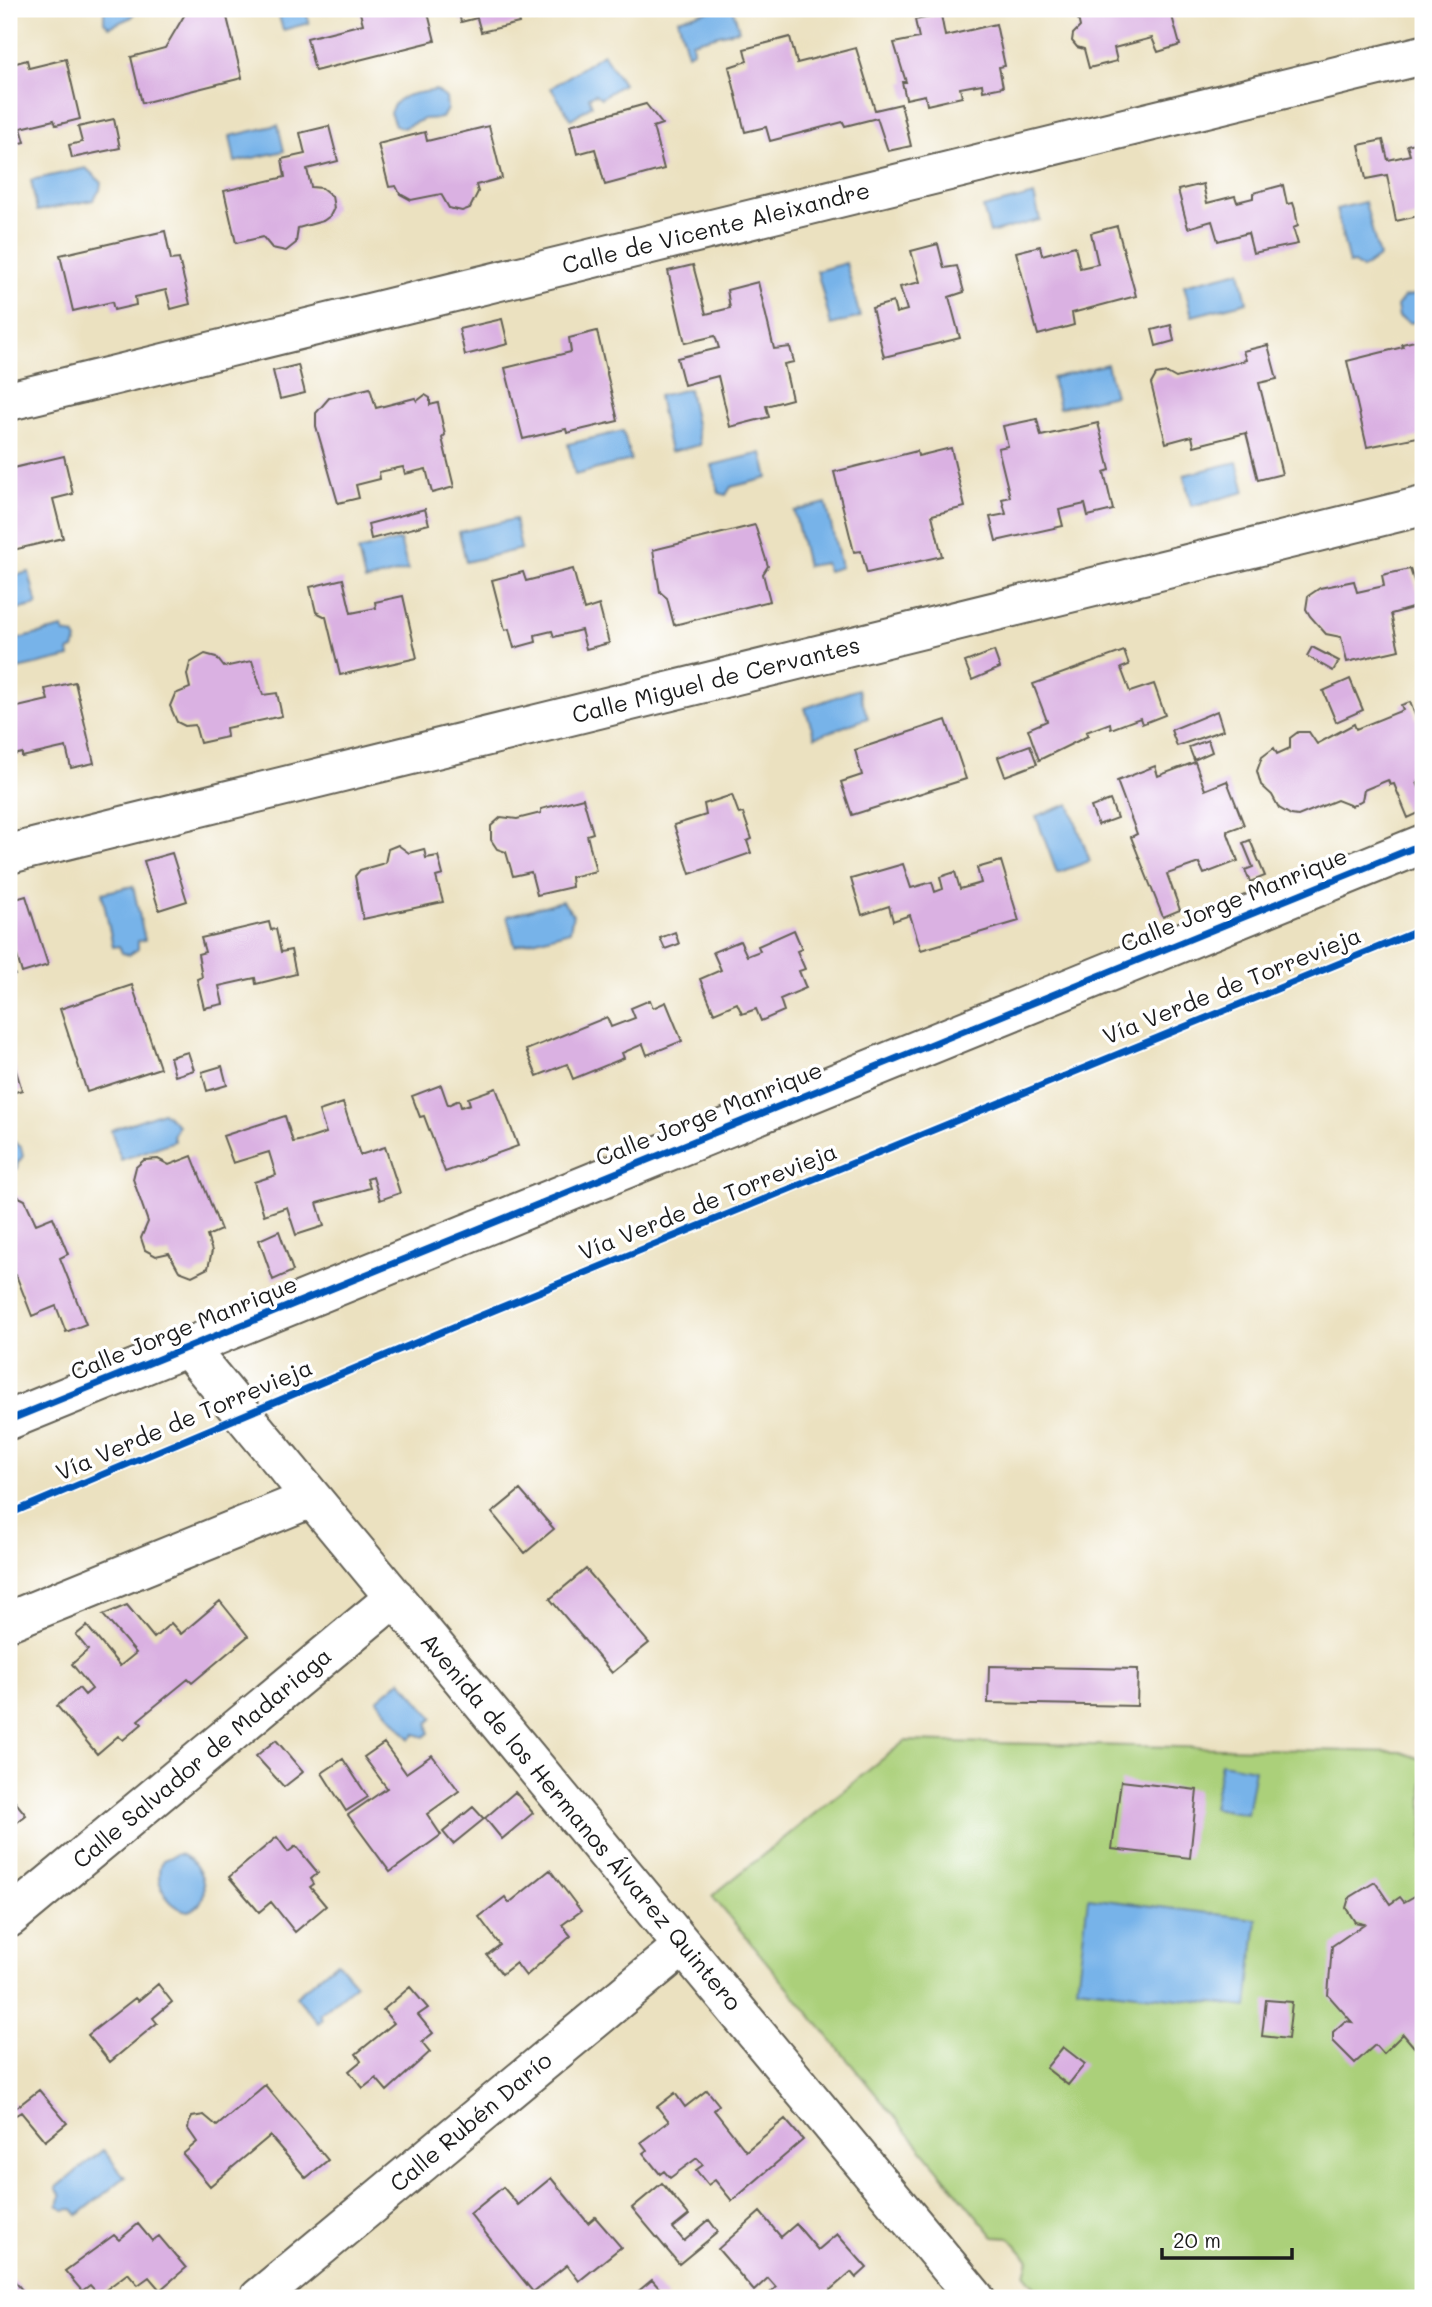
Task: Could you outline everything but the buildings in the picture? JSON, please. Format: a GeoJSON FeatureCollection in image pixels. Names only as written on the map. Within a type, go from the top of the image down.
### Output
{"type":"FeatureCollection","features":[{"type":"Feature","properties":{"kind":"street","name":"Calle de Vicente Aleixandre"},"geometry":{"type":"LineString","coordinates":[[9,401],[1423,55]]}},
{"type":"Feature","properties":{"kind":"street","name":"Calle Miguel de Cervantes"},"geometry":{"type":"LineString","coordinates":[[9,854],[1423,506]]}},
{"type":"Feature","properties":{"kind":"street","name":"Calle Jorge Manrique"},"geometry":{"type":"LineString","coordinates":[[9,1420],[1423,844]]}},
{"type":"Feature","properties":{"kind":"street","name":"Avenida de los Hermanos Álvarez Quintero"},"geometry":{"type":"LineString","coordinates":[[187,1347],[683,1946],[968,2296]]}},
{"type":"Feature","properties":{"kind":"street"},"geometry":{"type":"LineString","coordinates":[[9,1621],[312,1497]]}},
{"type":"Feature","properties":{"kind":"street","name":"Calle Salvador de Madariaga"},"geometry":{"type":"LineString","coordinates":[[9,1918],[395,1597]]}},
{"type":"Feature","properties":{"kind":"street","name":"Calle Rubén Darío"},"geometry":{"type":"LineString","coordinates":[[259,2298],[683,1946]]}},
{"type":"Feature","properties":{"kind":"green space"},"geometry":{"type":"Polygon","coordinates":[[[905,1741],[1401,1752],[1423,1760],[1423,2298],[1044,2298],[1025,2275],[1029,2260],[1010,2238],[994,2237],[712,1896],[905,1741]]]}},
{"type":"Feature","properties":{"kind":"water"},"geometry":{"type":"Polygon","coordinates":[[[104,9],[136,9],[132,17],[109,27],[104,22],[104,9]]]}},
{"type":"Feature","properties":{"kind":"water"},"geometry":{"type":"Polygon","coordinates":[[[277,9],[306,9],[309,23],[283,30],[277,9]]]}},
{"type":"Feature","properties":{"kind":"water"},"geometry":{"type":"Polygon","coordinates":[[[716,9],[733,9],[739,30],[692,42],[693,51],[688,54],[678,19],[716,9]]]}},
{"type":"Feature","properties":{"kind":"water"},"geometry":{"type":"Polygon","coordinates":[[[603,54],[623,84],[601,98],[595,94],[589,97],[592,105],[571,119],[551,88],[603,54]]]}},
{"type":"Feature","properties":{"kind":"water"},"geometry":{"type":"Polygon","coordinates":[[[436,90],[446,98],[447,109],[442,118],[424,119],[403,128],[395,125],[390,113],[397,101],[408,95],[436,90]]]}},
{"type":"Feature","properties":{"kind":"water"},"geometry":{"type":"Polygon","coordinates":[[[278,125],[284,151],[235,162],[230,136],[278,125]]]}},
{"type":"Feature","properties":{"kind":"water"},"geometry":{"type":"Polygon","coordinates":[[[86,168],[101,182],[100,190],[93,200],[37,211],[31,180],[86,168]]]}},
{"type":"Feature","properties":{"kind":"water"},"geometry":{"type":"Polygon","coordinates":[[[1034,195],[1040,220],[990,233],[983,208],[1034,195]]]}},
{"type":"Feature","properties":{"kind":"water"},"geometry":{"type":"Polygon","coordinates":[[[1365,202],[1379,257],[1362,269],[1354,263],[1349,264],[1336,209],[1365,202]]]}},
{"type":"Feature","properties":{"kind":"water"},"geometry":{"type":"Polygon","coordinates":[[[846,263],[860,317],[831,325],[817,271],[846,263]]]}},
{"type":"Feature","properties":{"kind":"water"},"geometry":{"type":"Polygon","coordinates":[[[1240,271],[1247,302],[1192,316],[1184,285],[1240,271]]]}},
{"type":"Feature","properties":{"kind":"water"},"geometry":{"type":"Polygon","coordinates":[[[1423,293],[1423,320],[1410,323],[1399,317],[1397,306],[1404,297],[1423,293]]]}},
{"type":"Feature","properties":{"kind":"water"},"geometry":{"type":"Polygon","coordinates":[[[1107,364],[1115,395],[1059,408],[1052,378],[1107,364]]]}},
{"type":"Feature","properties":{"kind":"water"},"geometry":{"type":"Polygon","coordinates":[[[689,389],[700,445],[670,452],[658,396],[689,389]]]}},
{"type":"Feature","properties":{"kind":"water"},"geometry":{"type":"Polygon","coordinates":[[[623,431],[631,460],[575,475],[568,444],[623,431]]]}},
{"type":"Feature","properties":{"kind":"water"},"geometry":{"type":"Polygon","coordinates":[[[762,453],[768,478],[731,487],[726,495],[719,493],[712,465],[762,453]]]}},
{"type":"Feature","properties":{"kind":"water"},"geometry":{"type":"Polygon","coordinates":[[[1237,462],[1245,492],[1191,506],[1184,475],[1237,462]]]}},
{"type":"Feature","properties":{"kind":"water"},"geometry":{"type":"Polygon","coordinates":[[[826,503],[841,567],[828,571],[825,563],[807,566],[794,511],[826,503]]]}},
{"type":"Feature","properties":{"kind":"water"},"geometry":{"type":"Polygon","coordinates":[[[515,519],[521,549],[466,562],[459,532],[515,519]]]}},
{"type":"Feature","properties":{"kind":"water"},"geometry":{"type":"Polygon","coordinates":[[[400,540],[408,570],[365,581],[358,551],[400,540]]]}},
{"type":"Feature","properties":{"kind":"water"},"geometry":{"type":"Polygon","coordinates":[[[29,572],[37,605],[9,612],[9,577],[29,572]]]}},
{"type":"Feature","properties":{"kind":"water"},"geometry":{"type":"Polygon","coordinates":[[[63,628],[65,633],[74,635],[77,640],[74,649],[69,651],[70,657],[9,671],[9,641],[63,628]]]}},
{"type":"Feature","properties":{"kind":"water"},"geometry":{"type":"Polygon","coordinates":[[[858,689],[868,718],[815,737],[805,708],[858,689]]]}},
{"type":"Feature","properties":{"kind":"water"},"geometry":{"type":"Polygon","coordinates":[[[1069,804],[1090,861],[1057,873],[1036,816],[1069,804]]]}},
{"type":"Feature","properties":{"kind":"water"},"geometry":{"type":"Polygon","coordinates":[[[133,886],[145,940],[138,941],[138,949],[129,955],[122,953],[119,946],[113,947],[102,893],[133,886]]]}},
{"type":"Feature","properties":{"kind":"water"},"geometry":{"type":"Polygon","coordinates":[[[562,901],[573,914],[570,931],[515,946],[507,916],[562,901]]]}},
{"type":"Feature","properties":{"kind":"water"},"geometry":{"type":"Polygon","coordinates":[[[163,1112],[178,1125],[173,1137],[175,1141],[121,1160],[111,1130],[163,1112]]]}},
{"type":"Feature","properties":{"kind":"water"},"geometry":{"type":"Polygon","coordinates":[[[9,1138],[21,1147],[23,1156],[17,1164],[18,1168],[9,1171],[9,1138]]]}},
{"type":"Feature","properties":{"kind":"water"},"geometry":{"type":"Polygon","coordinates":[[[401,1680],[433,1718],[428,1723],[429,1733],[424,1737],[415,1734],[410,1739],[377,1700],[401,1680]]]}},
{"type":"Feature","properties":{"kind":"water"},"geometry":{"type":"Polygon","coordinates":[[[1221,1763],[1255,1769],[1247,1814],[1213,1808],[1221,1763]]]}},
{"type":"Feature","properties":{"kind":"water"},"geometry":{"type":"Polygon","coordinates":[[[178,1854],[194,1863],[203,1881],[202,1899],[189,1911],[174,1905],[160,1884],[160,1867],[163,1860],[178,1854]]]}},
{"type":"Feature","properties":{"kind":"water"},"geometry":{"type":"Polygon","coordinates":[[[1088,1898],[1257,1919],[1247,2007],[1077,1987],[1088,1898]]]}},
{"type":"Feature","properties":{"kind":"water"},"geometry":{"type":"Polygon","coordinates":[[[337,1962],[356,1984],[320,2014],[323,2019],[318,2023],[296,1996],[337,1962]]]}},
{"type":"Feature","properties":{"kind":"water"},"geometry":{"type":"Polygon","coordinates":[[[103,2150],[125,2177],[78,2215],[73,2209],[63,2210],[58,2205],[61,2195],[56,2188],[103,2150]]]}},
{"type":"Feature","properties":{"kind":"cycle path"},"geometry":{"type":"LineString","coordinates":[[9,1420],[1423,844]]}},
{"type":"Feature","properties":{"kind":"cycle path","name":"Vía Verde de Torrevieja"},"geometry":{"type":"LineString","coordinates":[[9,1514],[458,1325],[1423,929]]}}]}
